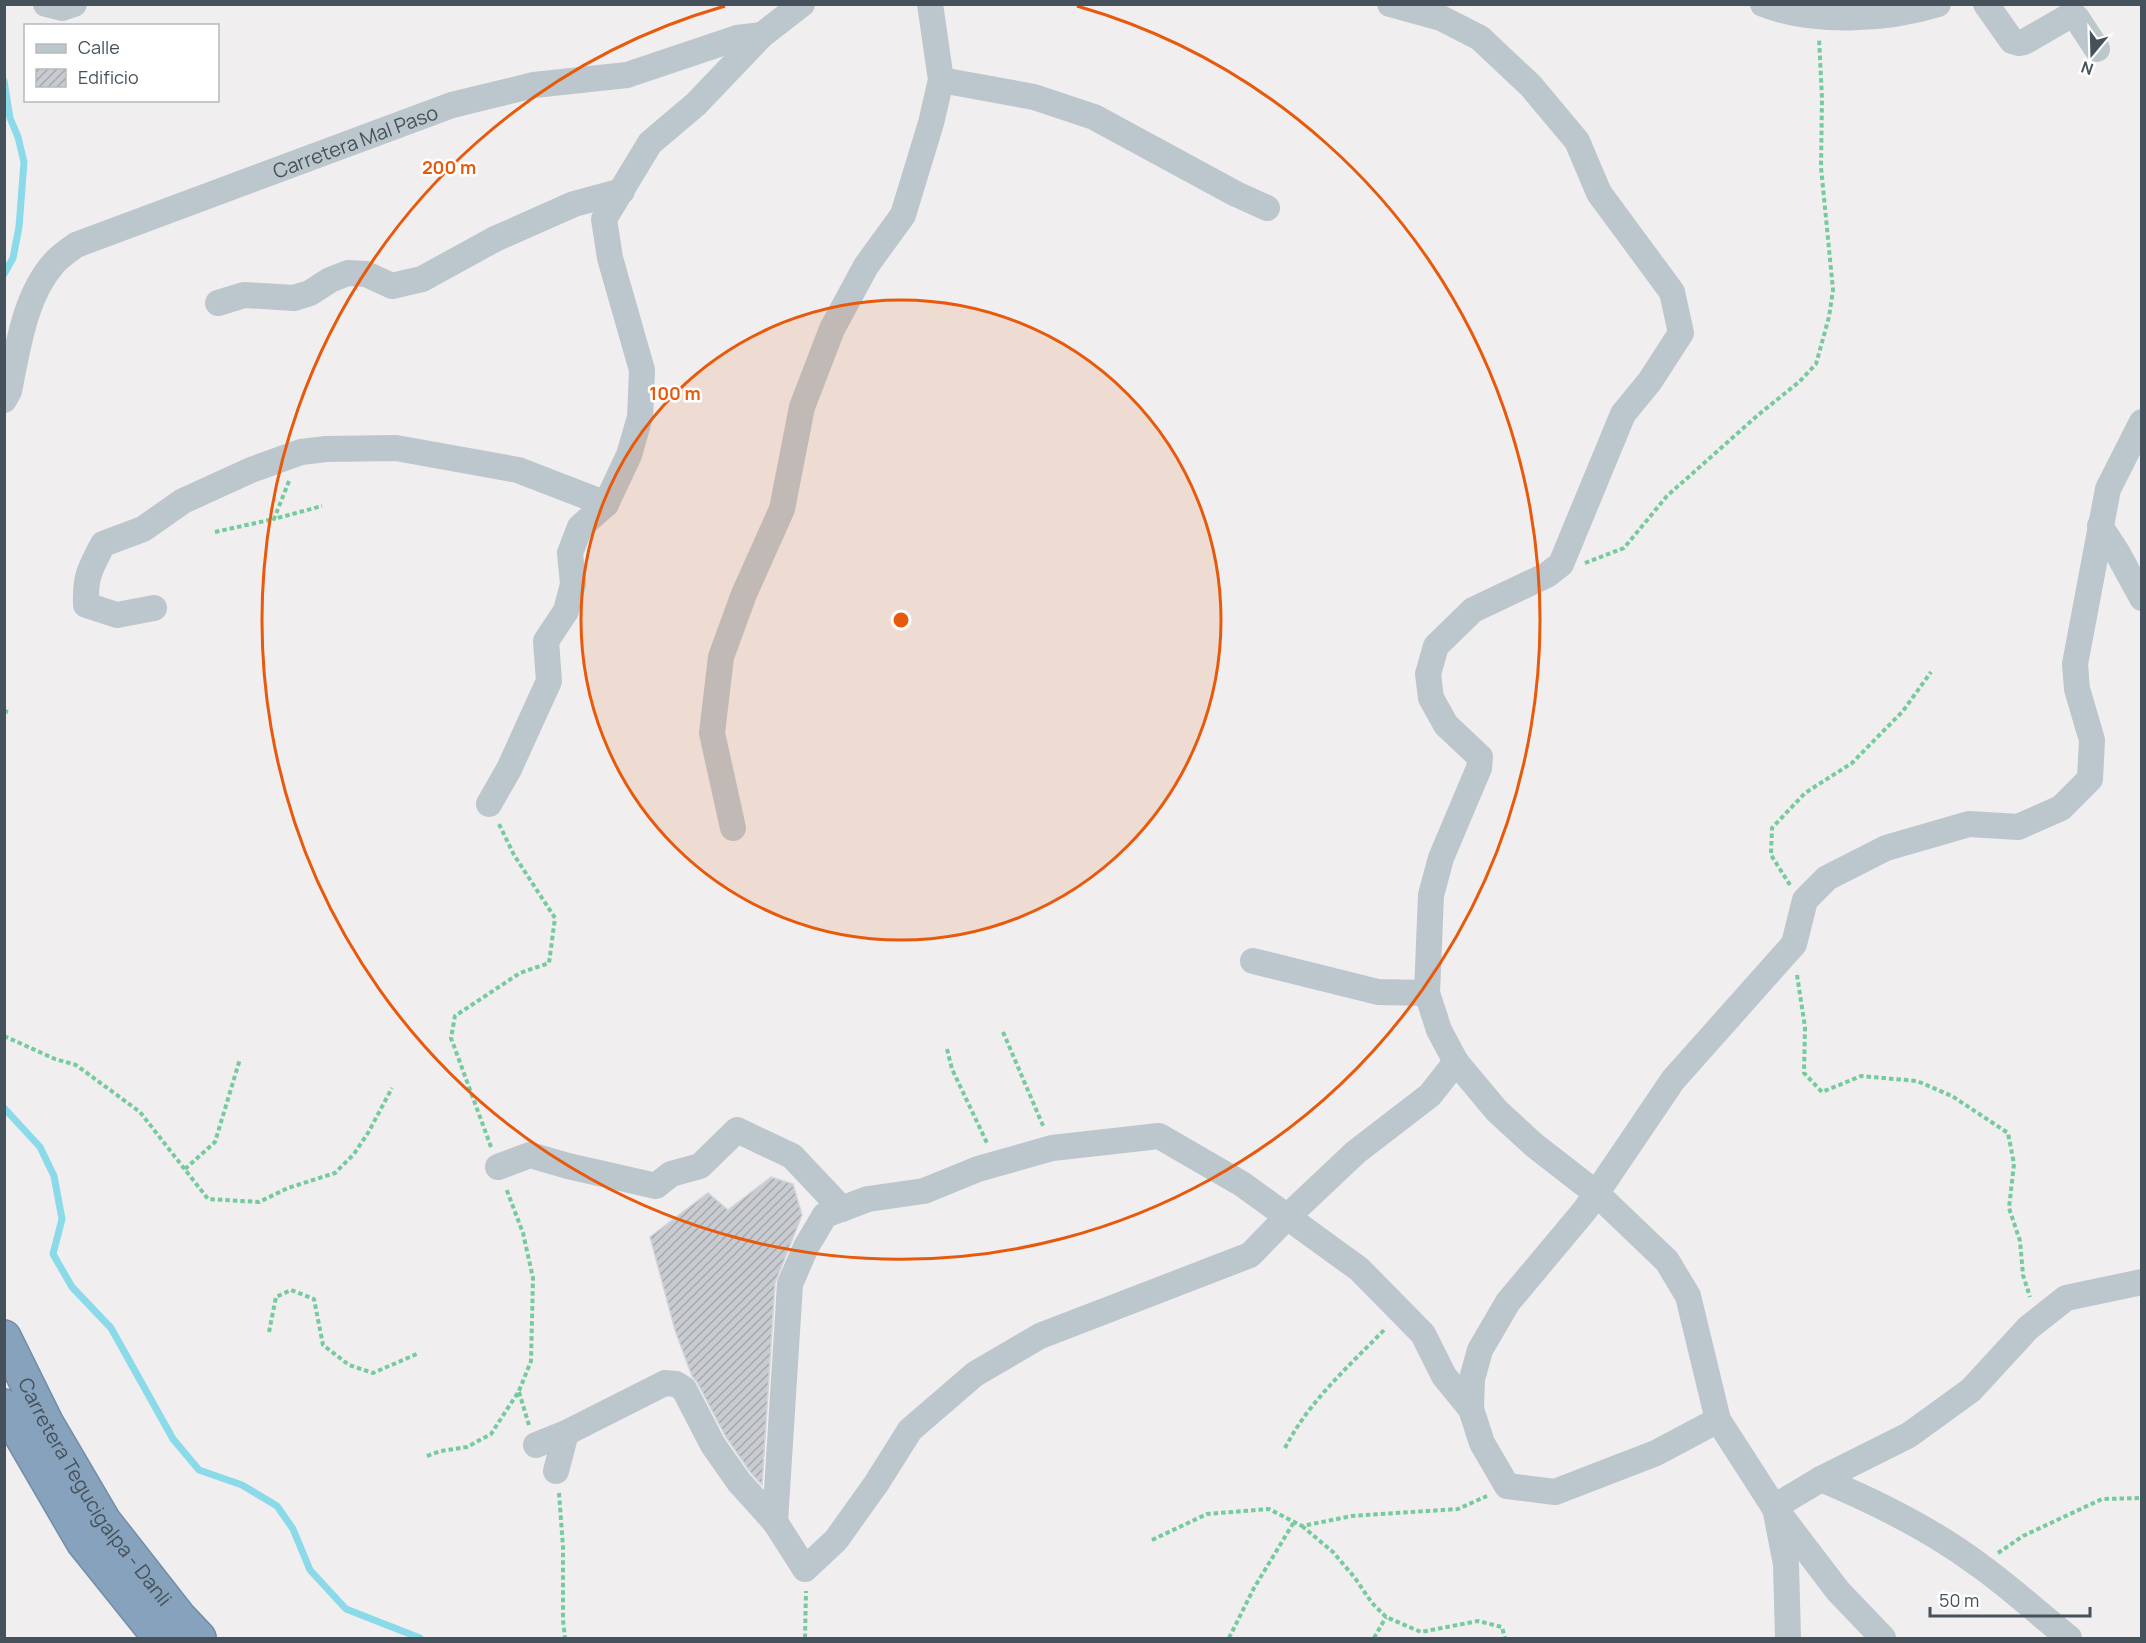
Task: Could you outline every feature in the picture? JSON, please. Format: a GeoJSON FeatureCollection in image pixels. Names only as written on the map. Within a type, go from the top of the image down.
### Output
{"type":"FeatureCollection","features":[{"type":"Feature","properties":{"kind":"highway","name":"Carretera Tegucigalpa - Danli"},"geometry":{"type":"LineString","coordinates":[[4,1337],[46,1422],[104,1521],[180,1618],[199,1638]]}},
{"type":"Feature","properties":{"kind":"highway","name":"Carretera Tegucigalpa - Danli"},"geometry":{"type":"LineString","coordinates":[[4,1406],[83,1542],[160,1638]]}},
{"type":"Feature","properties":{"kind":"street"},"geometry":{"type":"LineString","coordinates":[[46,4],[62,8],[74,4]]}},
{"type":"Feature","properties":{"kind":"street","name":"Carretera Mal Paso"},"geometry":{"type":"LineString","coordinates":[[4,400],[9,391],[23,329],[36,290],[54,263],[76,245],[452,105],[534,85],[627,75],[737,38],[762,35],[802,4]]}},
{"type":"Feature","properties":{"kind":"street"},"geometry":{"type":"LineString","coordinates":[[733,828],[712,733],[721,657],[744,594],[782,509],[802,407],[832,329],[866,266],[903,215],[932,123],[941,80],[930,4]]}},
{"type":"Feature","properties":{"kind":"street"},"geometry":{"type":"LineString","coordinates":[[1390,4],[1441,18],[1480,38],[1531,86],[1577,141],[1599,193],[1672,292],[1681,333],[1650,381],[1623,414],[1561,564],[1547,575],[1473,610],[1436,646],[1428,674],[1431,698],[1446,725],[1480,757],[1479,768],[1441,858],[1431,895],[1427,993],[1439,1030],[1456,1062],[1497,1112],[1534,1145],[1597,1194],[1666,1261],[1688,1296],[1718,1420],[1774,1507],[1838,1591],[1883,1638]]}},
{"type":"Feature","properties":{"kind":"street"},"geometry":{"type":"LineString","coordinates":[[1763,4],[1825,18],[1870,16],[1924,9],[1938,4]]}},
{"type":"Feature","properties":{"kind":"street"},"geometry":{"type":"LineString","coordinates":[[1986,4],[2012,41],[2024,42],[2071,15],[2076,17],[2097,49]]}},
{"type":"Feature","properties":{"kind":"street"},"geometry":{"type":"LineString","coordinates":[[489,804],[549,681],[546,641],[567,611],[573,584],[570,553],[580,527],[606,504],[629,455],[640,417],[642,370],[610,258],[604,219],[650,143],[696,104],[762,35]]}},
{"type":"Feature","properties":{"kind":"street"},"geometry":{"type":"LineString","coordinates":[[941,80],[1034,97],[1094,117],[1236,194],[1267,208]]}},
{"type":"Feature","properties":{"kind":"street"},"geometry":{"type":"LineString","coordinates":[[218,303],[244,295],[294,298],[310,293],[330,280],[348,273],[366,274],[392,286],[422,279],[495,239],[574,204],[622,191]]}},
{"type":"Feature","properties":{"kind":"street"},"geometry":{"type":"LineString","coordinates":[[1718,1420],[1656,1453],[1556,1492],[1507,1486],[1482,1443],[1471,1409],[1472,1379],[1480,1350],[1493,1324],[1508,1302],[1597,1194],[1673,1080],[1794,944],[1805,900],[1827,878],[1886,848],[1969,824],[2018,827],[2061,808],[2090,779],[2092,740],[2077,689],[2075,664],[2108,489],[2142,422]]}},
{"type":"Feature","properties":{"kind":"street"},"geometry":{"type":"LineString","coordinates":[[154,608],[117,615],[86,605],[85,584],[103,543],[143,529],[183,501],[251,470],[301,452],[326,449],[396,448],[518,470],[606,504]]}},
{"type":"Feature","properties":{"kind":"street"},"geometry":{"type":"LineString","coordinates":[[2100,526],[2142,598]]}},
{"type":"Feature","properties":{"kind":"street"},"geometry":{"type":"LineString","coordinates":[[1253,961],[1378,992],[1427,993]]}},
{"type":"Feature","properties":{"kind":"street"},"geometry":{"type":"LineString","coordinates":[[536,1445],[566,1433],[665,1383],[676,1384],[684,1389],[713,1445],[739,1482],[776,1522],[805,1569],[836,1540],[876,1484],[910,1430],[975,1374],[1040,1336],[1250,1255],[1356,1152],[1431,1095],[1456,1062]]}},
{"type":"Feature","properties":{"kind":"street"},"geometry":{"type":"LineString","coordinates":[[498,1167],[530,1155],[656,1186],[671,1174],[700,1166],[737,1130],[792,1156],[842,1209]]}},
{"type":"Feature","properties":{"kind":"street"},"geometry":{"type":"LineString","coordinates":[[776,1522],[790,1284],[806,1247],[825,1215],[868,1199],[924,1191],[996,1163],[1052,1148],[1159,1136],[1242,1184],[1359,1269],[1423,1334],[1444,1376],[1471,1409]]}},
{"type":"Feature","properties":{"kind":"street"},"geometry":{"type":"LineString","coordinates":[[1774,1507],[1821,1479],[1909,1435],[1971,1390],[2028,1328],[2066,1298],[2142,1282]]}},
{"type":"Feature","properties":{"kind":"street"},"geometry":{"type":"LineString","coordinates":[[556,1472],[566,1433]]}},
{"type":"Feature","properties":{"kind":"street"},"geometry":{"type":"LineString","coordinates":[[1821,1479],[1867,1498],[1942,1539],[1980,1565],[2069,1638]]}},
{"type":"Feature","properties":{"kind":"street"},"geometry":{"type":"LineString","coordinates":[[1774,1507],[1786,1564],[1788,1638]]}},
{"type":"Feature","properties":{"kind":"path"},"geometry":{"type":"LineString","coordinates":[[1561,564],[1589,563],[1624,548],[1667,496],[1758,415],[1799,382],[1816,364],[1829,317],[1833,290],[1821,167],[1820,38],[1825,18]]}},
{"type":"Feature","properties":{"kind":"path"},"geometry":{"type":"LineString","coordinates":[[274,519],[301,452]]}},
{"type":"Feature","properties":{"kind":"path"},"geometry":{"type":"LineString","coordinates":[[215,532],[322,506]]}},
{"type":"Feature","properties":{"kind":"path"},"geometry":{"type":"LineString","coordinates":[[1805,900],[1785,881],[1771,855],[1772,828],[1805,793],[1852,763],[1903,711],[1931,672]]}},
{"type":"Feature","properties":{"kind":"path"},"geometry":{"type":"LineString","coordinates":[[427,1456],[441,1450],[467,1447],[491,1434],[519,1391],[531,1361],[533,1278],[523,1233],[451,1038],[455,1016],[520,972],[549,963],[555,918],[514,855],[489,804]]}},
{"type":"Feature","properties":{"kind":"path"},"geometry":{"type":"LineString","coordinates":[[1794,944],[1805,1027],[1804,1073],[1822,1092],[1861,1076],[1917,1081],[1952,1096],[2008,1132],[2014,1164],[2009,1208],[2020,1241],[2023,1275],[2037,1321]]}},
{"type":"Feature","properties":{"kind":"path"},"geometry":{"type":"LineString","coordinates":[[1003,1032],[1052,1148]]}},
{"type":"Feature","properties":{"kind":"path"},"geometry":{"type":"LineString","coordinates":[[4,1036],[55,1059],[76,1065],[140,1112],[208,1200],[259,1202],[288,1188],[335,1173],[354,1154],[392,1088]]}},
{"type":"Feature","properties":{"kind":"path"},"geometry":{"type":"LineString","coordinates":[[947,1049],[952,1069],[996,1163]]}},
{"type":"Feature","properties":{"kind":"path"},"geometry":{"type":"LineString","coordinates":[[185,1169],[215,1142],[240,1059]]}},
{"type":"Feature","properties":{"kind":"path"},"geometry":{"type":"LineString","coordinates":[[269,1332],[276,1297],[291,1290],[314,1299],[322,1345],[349,1365],[374,1373],[419,1353]]}},
{"type":"Feature","properties":{"kind":"path"},"geometry":{"type":"LineString","coordinates":[[1285,1448],[1297,1425],[1317,1400],[1401,1312]]}},
{"type":"Feature","properties":{"kind":"path"},"geometry":{"type":"LineString","coordinates":[[519,1391],[536,1445]]}},
{"type":"Feature","properties":{"kind":"path"},"geometry":{"type":"LineString","coordinates":[[556,1472],[563,1547],[562,1620],[565,1638]]}},
{"type":"Feature","properties":{"kind":"path"},"geometry":{"type":"LineString","coordinates":[[1302,1526],[1352,1516],[1458,1509],[1507,1486]]}},
{"type":"Feature","properties":{"kind":"path"},"geometry":{"type":"LineString","coordinates":[[1980,1565],[2023,1536],[2102,1499],[2142,1498]]}},
{"type":"Feature","properties":{"kind":"path"},"geometry":{"type":"LineString","coordinates":[[1152,1540],[1207,1514],[1269,1509],[1302,1526],[1333,1552],[1372,1603],[1386,1617],[1421,1632],[1478,1621],[1502,1627],[1505,1638]]}},
{"type":"Feature","properties":{"kind":"path"},"geometry":{"type":"LineString","coordinates":[[1228,1638],[1254,1588],[1294,1522]]}},
{"type":"Feature","properties":{"kind":"path"},"geometry":{"type":"LineString","coordinates":[[805,1569],[807,1605],[805,1638]]}},
{"type":"Feature","properties":{"kind":"path"},"geometry":{"type":"LineString","coordinates":[[1374,1638],[1386,1617]]}},
{"type":"Feature","properties":{"kind":"building"},"geometry":{"type":"Polygon","coordinates":[[[771,1177],[793,1184],[802,1215],[775,1283],[762,1485],[726,1437],[692,1376],[675,1330],[650,1237],[708,1193],[728,1210],[771,1177]]]}},
{"type":"Feature","properties":{"kind":"waterway"},"geometry":{"type":"LineString","coordinates":[[4,81],[10,118],[18,137],[24,162],[19,227],[13,258],[4,274]]}},
{"type":"Feature","properties":{"kind":"waterway"},"geometry":{"type":"LineString","coordinates":[[4,1108],[40,1147],[54,1176],[62,1219],[53,1254],[72,1287],[111,1328],[173,1439],[199,1470],[242,1485],[277,1506],[293,1529],[310,1570],[346,1609],[420,1638]]}}]}
